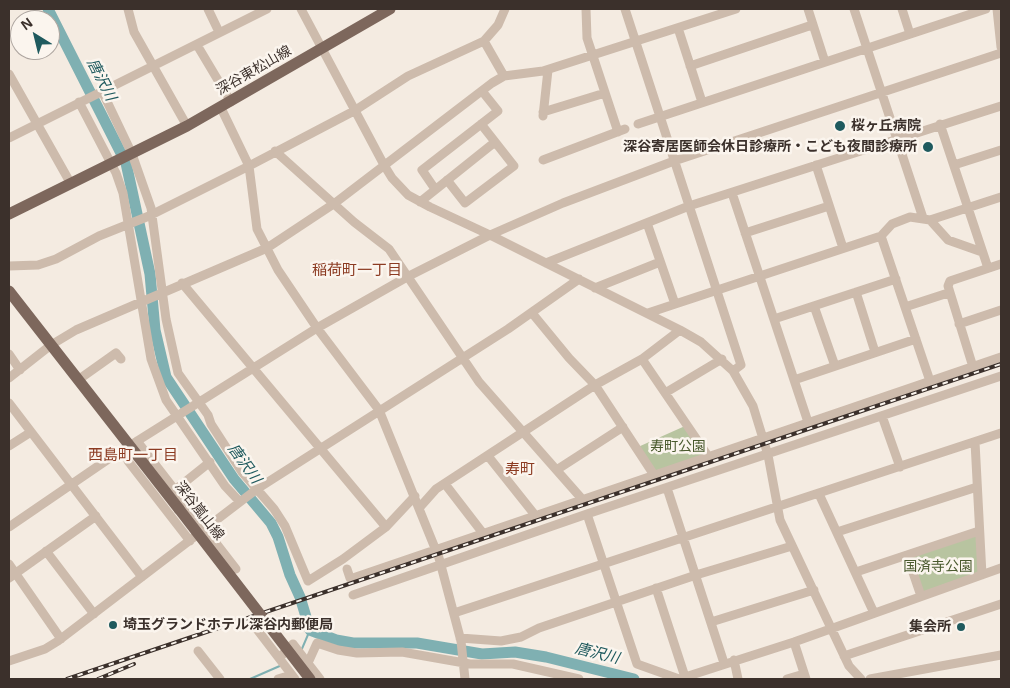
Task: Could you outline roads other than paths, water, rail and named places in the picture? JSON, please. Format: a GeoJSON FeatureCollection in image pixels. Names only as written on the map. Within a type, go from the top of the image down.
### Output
{"type":"FeatureCollection","features":[{"type":"Feature","properties":{"kind":"main road","name":"深谷東松山線"},"geometry":{"type":"LineString","coordinates":[[112,163],[226,105],[323,50],[390,9]]}},
{"type":"Feature","properties":{"kind":"main road"},"geometry":{"type":"LineString","coordinates":[[9,214],[112,163]]}},
{"type":"Feature","properties":{"kind":"main road","name":"深谷嵐山線"},"geometry":{"type":"LineString","coordinates":[[9,291],[78,380],[133,443],[179,509],[310,679]]}},
{"type":"Feature","properties":{"kind":"street"},"geometry":{"type":"LineString","coordinates":[[128,9],[134,32],[187,126]]}},
{"type":"Feature","properties":{"kind":"street"},"geometry":{"type":"LineString","coordinates":[[208,9],[219,32]]}},
{"type":"Feature","properties":{"kind":"street"},"geometry":{"type":"LineString","coordinates":[[9,138],[268,9]]}},
{"type":"Feature","properties":{"kind":"street"},"geometry":{"type":"LineString","coordinates":[[301,9],[384,165],[400,187],[420,202],[680,330],[701,342],[734,371],[753,406],[768,455],[780,520],[849,666],[861,679]]}},
{"type":"Feature","properties":{"kind":"street"},"geometry":{"type":"LineString","coordinates":[[9,266],[48,262],[150,215],[249,166],[354,111],[408,76],[484,41],[498,25],[505,9]]}},
{"type":"Feature","properties":{"kind":"street"},"geometry":{"type":"LineString","coordinates":[[543,160],[622,130],[605,93],[587,38],[586,9]]}},
{"type":"Feature","properties":{"kind":"street"},"geometry":{"type":"LineString","coordinates":[[625,9],[741,365],[734,371]]}},
{"type":"Feature","properties":{"kind":"street"},"geometry":{"type":"LineString","coordinates":[[808,9],[825,62]]}},
{"type":"Feature","properties":{"kind":"street"},"geometry":{"type":"LineString","coordinates":[[854,9],[926,219],[948,240],[982,252]]}},
{"type":"Feature","properties":{"kind":"street"},"geometry":{"type":"LineString","coordinates":[[902,9],[910,34]]}},
{"type":"Feature","properties":{"kind":"street"},"geometry":{"type":"LineString","coordinates":[[638,124],[986,9]]}},
{"type":"Feature","properties":{"kind":"street"},"geometry":{"type":"LineString","coordinates":[[997,9],[1001,47]]}},
{"type":"Feature","properties":{"kind":"street"},"geometry":{"type":"LineString","coordinates":[[9,378],[51,345],[76,330],[267,248],[335,203],[504,76],[548,70],[731,10]]}},
{"type":"Feature","properties":{"kind":"street"},"geometry":{"type":"LineString","coordinates":[[690,66],[812,25]]}},
{"type":"Feature","properties":{"kind":"street"},"geometry":{"type":"LineString","coordinates":[[678,28],[702,102]]}},
{"type":"Feature","properties":{"kind":"street"},"geometry":{"type":"LineString","coordinates":[[484,41],[504,76]]}},
{"type":"Feature","properties":{"kind":"street"},"geometry":{"type":"LineString","coordinates":[[197,45],[226,105],[249,166],[257,229],[278,270],[317,328],[379,410],[416,496],[436,549],[454,613],[464,659],[465,679]]}},
{"type":"Feature","properties":{"kind":"street"},"geometry":{"type":"LineString","coordinates":[[9,527],[71,483],[317,328],[407,277],[490,235],[563,203],[674,161],[1001,53]]}},
{"type":"Feature","properties":{"kind":"street"},"geometry":{"type":"LineString","coordinates":[[548,70],[543,114],[605,93]]}},
{"type":"Feature","properties":{"kind":"street"},"geometry":{"type":"LineString","coordinates":[[9,74],[71,184]]}},
{"type":"Feature","properties":{"kind":"street"},"geometry":{"type":"LineString","coordinates":[[435,189],[422,170],[498,111],[482,91]]}},
{"type":"Feature","properties":{"kind":"street"},"geometry":{"type":"LineString","coordinates":[[101,92],[146,187],[173,358],[181,378],[242,472],[285,526],[308,581],[343,559],[386,527],[416,496]]}},
{"type":"Feature","properties":{"kind":"street"},"geometry":{"type":"LineString","coordinates":[[80,102],[112,163],[123,193],[155,372],[166,400],[176,416],[192,435],[230,493],[242,502]]}},
{"type":"Feature","properties":{"kind":"street"},"geometry":{"type":"LineString","coordinates":[[546,263],[690,206],[940,124],[1001,106]]}},
{"type":"Feature","properties":{"kind":"street"},"geometry":{"type":"LineString","coordinates":[[447,180],[465,203],[514,166],[480,124]]}},
{"type":"Feature","properties":{"kind":"street"},"geometry":{"type":"LineString","coordinates":[[940,124],[988,268]]}},
{"type":"Feature","properties":{"kind":"street"},"geometry":{"type":"LineString","coordinates":[[420,202],[495,142]]}},
{"type":"Feature","properties":{"kind":"street"},"geometry":{"type":"LineString","coordinates":[[954,165],[1001,150]]}},
{"type":"Feature","properties":{"kind":"street"},"geometry":{"type":"LineString","coordinates":[[275,151],[389,249],[486,392],[524,431],[582,499]]}},
{"type":"Feature","properties":{"kind":"street"},"geometry":{"type":"LineString","coordinates":[[816,165],[843,248]]}},
{"type":"Feature","properties":{"kind":"street"},"geometry":{"type":"LineString","coordinates":[[732,193],[808,422]]}},
{"type":"Feature","properties":{"kind":"street"},"geometry":{"type":"LineString","coordinates":[[648,313],[881,236],[892,224],[902,219],[910,217],[926,219],[1001,197]]}},
{"type":"Feature","properties":{"kind":"street"},"geometry":{"type":"LineString","coordinates":[[745,233],[829,206]]}},
{"type":"Feature","properties":{"kind":"street"},"geometry":{"type":"LineString","coordinates":[[647,223],[675,304]]}},
{"type":"Feature","properties":{"kind":"street"},"geometry":{"type":"LineString","coordinates":[[881,236],[930,381]]}},
{"type":"Feature","properties":{"kind":"street"},"geometry":{"type":"LineString","coordinates":[[596,288],[660,262]]}},
{"type":"Feature","properties":{"kind":"street"},"geometry":{"type":"LineString","coordinates":[[973,367],[948,293],[948,286],[950,281],[1001,264]]}},
{"type":"Feature","properties":{"kind":"street"},"geometry":{"type":"LineString","coordinates":[[9,661],[61,640],[256,490],[532,312],[579,279]]}},
{"type":"Feature","properties":{"kind":"street"},"geometry":{"type":"LineString","coordinates":[[774,319],[896,279]]}},
{"type":"Feature","properties":{"kind":"street"},"geometry":{"type":"LineString","coordinates":[[182,283],[386,527]]}},
{"type":"Feature","properties":{"kind":"street"},"geometry":{"type":"LineString","coordinates":[[856,292],[875,352]]}},
{"type":"Feature","properties":{"kind":"street"},"geometry":{"type":"LineString","coordinates":[[905,307],[948,293]]}},
{"type":"Feature","properties":{"kind":"street"},"geometry":{"type":"LineString","coordinates":[[814,306],[834,366]]}},
{"type":"Feature","properties":{"kind":"street"},"geometry":{"type":"LineString","coordinates":[[958,324],[1001,310]]}},
{"type":"Feature","properties":{"kind":"street"},"geometry":{"type":"LineString","coordinates":[[532,312],[569,358],[595,385],[654,475]]}},
{"type":"Feature","properties":{"kind":"street"},"geometry":{"type":"LineString","coordinates":[[420,507],[436,489],[595,385],[642,359],[680,330]]}},
{"type":"Feature","properties":{"kind":"street"},"geometry":{"type":"LineString","coordinates":[[794,380],[916,339]]}},
{"type":"Feature","properties":{"kind":"street"},"geometry":{"type":"LineString","coordinates":[[78,380],[116,353],[121,358]]}},
{"type":"Feature","properties":{"kind":"street"},"geometry":{"type":"LineString","coordinates":[[9,354],[20,370]]}},
{"type":"Feature","properties":{"kind":"street"},"geometry":{"type":"LineString","coordinates":[[346,569],[350,578],[353,578],[482,532],[1001,357]]}},
{"type":"Feature","properties":{"kind":"street"},"geometry":{"type":"LineString","coordinates":[[642,359],[708,456]]}},
{"type":"Feature","properties":{"kind":"street"},"geometry":{"type":"LineString","coordinates":[[666,393],[722,359]]}},
{"type":"Feature","properties":{"kind":"street"},"geometry":{"type":"LineString","coordinates":[[353,595],[587,514],[1001,376]]}},
{"type":"Feature","properties":{"kind":"street"},"geometry":{"type":"LineString","coordinates":[[9,403],[142,577]]}},
{"type":"Feature","properties":{"kind":"street"},"geometry":{"type":"LineString","coordinates":[[882,416],[900,467]]}},
{"type":"Feature","properties":{"kind":"street"},"geometry":{"type":"LineString","coordinates":[[558,469],[623,427]]}},
{"type":"Feature","properties":{"kind":"street"},"geometry":{"type":"LineString","coordinates":[[9,446],[31,432]]}},
{"type":"Feature","properties":{"kind":"street"},"geometry":{"type":"LineString","coordinates":[[454,613],[778,508],[1001,433]]}},
{"type":"Feature","properties":{"kind":"street"},"geometry":{"type":"LineString","coordinates":[[975,442],[982,575]]}},
{"type":"Feature","properties":{"kind":"street"},"geometry":{"type":"LineString","coordinates":[[133,443],[175,490],[236,569]]}},
{"type":"Feature","properties":{"kind":"street"},"geometry":{"type":"LineString","coordinates":[[488,456],[535,515]]}},
{"type":"Feature","properties":{"kind":"street"},"geometry":{"type":"LineString","coordinates":[[128,460],[190,541]]}},
{"type":"Feature","properties":{"kind":"street"},"geometry":{"type":"LineString","coordinates":[[175,490],[210,462]]}},
{"type":"Feature","properties":{"kind":"street"},"geometry":{"type":"LineString","coordinates":[[445,484],[482,532]]}},
{"type":"Feature","properties":{"kind":"street"},"geometry":{"type":"LineString","coordinates":[[837,532],[977,487]]}},
{"type":"Feature","properties":{"kind":"street"},"geometry":{"type":"LineString","coordinates":[[667,488],[724,663]]}},
{"type":"Feature","properties":{"kind":"street"},"geometry":{"type":"LineString","coordinates":[[819,494],[874,613]]}},
{"type":"Feature","properties":{"kind":"street"},"geometry":{"type":"LineString","coordinates":[[587,514],[637,664],[681,679],[724,663],[794,642],[1001,568]]}},
{"type":"Feature","properties":{"kind":"street"},"geometry":{"type":"LineString","coordinates":[[12,575],[96,516]]}},
{"type":"Feature","properties":{"kind":"street"},"geometry":{"type":"LineString","coordinates":[[856,572],[980,531]]}},
{"type":"Feature","properties":{"kind":"street"},"geometry":{"type":"LineString","coordinates":[[460,640],[501,640],[521,637],[539,628],[656,588],[792,546]]}},
{"type":"Feature","properties":{"kind":"street"},"geometry":{"type":"LineString","coordinates":[[46,551],[94,614]]}},
{"type":"Feature","properties":{"kind":"street"},"geometry":{"type":"LineString","coordinates":[[907,556],[921,596]]}},
{"type":"Feature","properties":{"kind":"street"},"geometry":{"type":"LineString","coordinates":[[9,564],[12,575],[61,640]]}},
{"type":"Feature","properties":{"kind":"street"},"geometry":{"type":"LineString","coordinates":[[656,588],[681,679]]}},
{"type":"Feature","properties":{"kind":"street"},"geometry":{"type":"LineString","coordinates":[[711,622],[814,590]]}},
{"type":"Feature","properties":{"kind":"street"},"geometry":{"type":"LineString","coordinates":[[844,656],[1001,604]]}},
{"type":"Feature","properties":{"kind":"street"},"geometry":{"type":"LineString","coordinates":[[256,628],[293,677],[278,679]]}},
{"type":"Feature","properties":{"kind":"street"},"geometry":{"type":"LineString","coordinates":[[787,679],[805,676],[794,642]]}},
{"type":"Feature","properties":{"kind":"street"},"geometry":{"type":"LineString","coordinates":[[308,663],[317,643],[338,650],[402,652],[464,659],[470,664],[513,664],[562,677],[580,679]]}},
{"type":"Feature","properties":{"kind":"street"},"geometry":{"type":"LineString","coordinates":[[279,658],[293,644],[320,679]]}},
{"type":"Feature","properties":{"kind":"street"},"geometry":{"type":"LineString","coordinates":[[198,651],[220,679]]}},
{"type":"Feature","properties":{"kind":"street"},"geometry":{"type":"LineString","coordinates":[[870,679],[1001,655]]}},
{"type":"Feature","properties":{"kind":"street"},"geometry":{"type":"LineString","coordinates":[[734,660],[738,679]]}},
{"type":"Feature","properties":{"kind":"waterway","name":"唐沢川"},"geometry":{"type":"LineString","coordinates":[[48,9],[126,163],[150,274],[155,330],[166,377],[234,479],[271,523],[300,597],[310,630],[336,640],[353,643],[417,643],[482,654],[515,652],[546,657],[634,679]]}},
{"type":"Feature","properties":{"kind":"waterway"},"geometry":{"type":"LineString","coordinates":[[301,651],[310,630]]}},
{"type":"Feature","properties":{"kind":"waterway"},"geometry":{"type":"LineString","coordinates":[[250,679],[282,665]]}},
{"type":"Feature","properties":{"kind":"railway"},"geometry":{"type":"LineString","coordinates":[[67,679],[1001,364]]}},
{"type":"Feature","properties":{"kind":"railway"},"geometry":{"type":"LineString","coordinates":[[98,679],[134,664]]}},
{"type":"Feature","properties":{"kind":"place","name":"桜ヶ丘病院"},"geometry":{"type":"Point","coordinates":[840,126]}},
{"type":"Feature","properties":{"kind":"place","name":"深谷寄居医師会休日診療所・こども夜間診療所"},"geometry":{"type":"Point","coordinates":[928,147]}},
{"type":"Feature","properties":{"kind":"place","name":"埼玉グランドホテル深谷内郵便局"},"geometry":{"type":"Point","coordinates":[113,625]}},
{"type":"Feature","properties":{"kind":"place","name":"集会所"},"geometry":{"type":"Point","coordinates":[961,627]}},
{"type":"Feature","properties":{"kind":"district","name":"稲荷町一丁目"},"geometry":{"type":"Point","coordinates":[357,271]}},
{"type":"Feature","properties":{"kind":"district","name":"西島町一丁目"},"geometry":{"type":"Point","coordinates":[133,456]}},
{"type":"Feature","properties":{"kind":"district","name":"寿町"},"geometry":{"type":"Point","coordinates":[520,470]}},
{"type":"Feature","properties":{"kind":"park label","name":"寿町公園"},"geometry":{"type":"Point","coordinates":[678,447]}},
{"type":"Feature","properties":{"kind":"park label","name":"国済寺公園"},"geometry":{"type":"Point","coordinates":[938,567]}}]}
